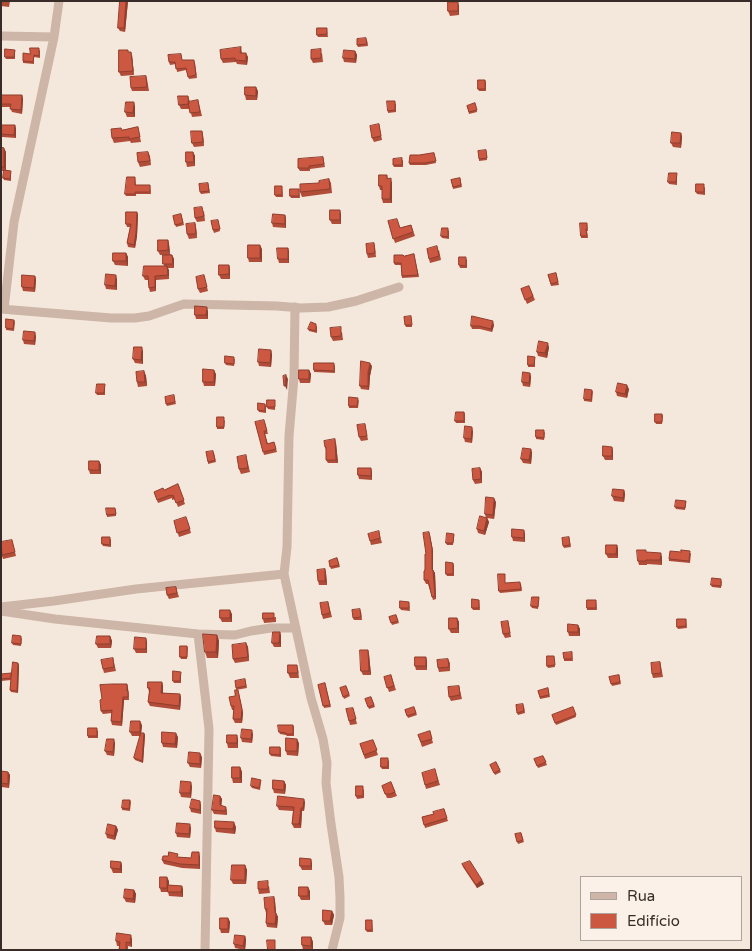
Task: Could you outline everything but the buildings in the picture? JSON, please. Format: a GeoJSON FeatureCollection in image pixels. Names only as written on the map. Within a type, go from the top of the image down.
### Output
{"type":"FeatureCollection","features":[{"type":"Feature","properties":{"kind":"street"},"geometry":{"type":"LineString","coordinates":[[59,1],[54,37],[14,222],[3,309],[111,318],[135,318],[149,316],[184,304],[328,307],[356,301],[399,287]]}},
{"type":"Feature","properties":{"kind":"street"},"geometry":{"type":"LineString","coordinates":[[1,36],[54,37]]}},
{"type":"Feature","properties":{"kind":"street"},"geometry":{"type":"LineString","coordinates":[[295,307],[294,377],[289,436],[287,548],[284,574],[327,763],[326,783],[339,877],[340,898],[340,918],[332,950]]}},
{"type":"Feature","properties":{"kind":"street"},"geometry":{"type":"LineString","coordinates":[[1,607],[136,589],[284,574]]}},
{"type":"Feature","properties":{"kind":"street"},"geometry":{"type":"LineString","coordinates":[[1,611],[64,620],[198,634],[235,635],[271,628],[296,628]]}},
{"type":"Feature","properties":{"kind":"street"},"geometry":{"type":"LineString","coordinates":[[198,634],[209,729],[205,950]]}}]}
